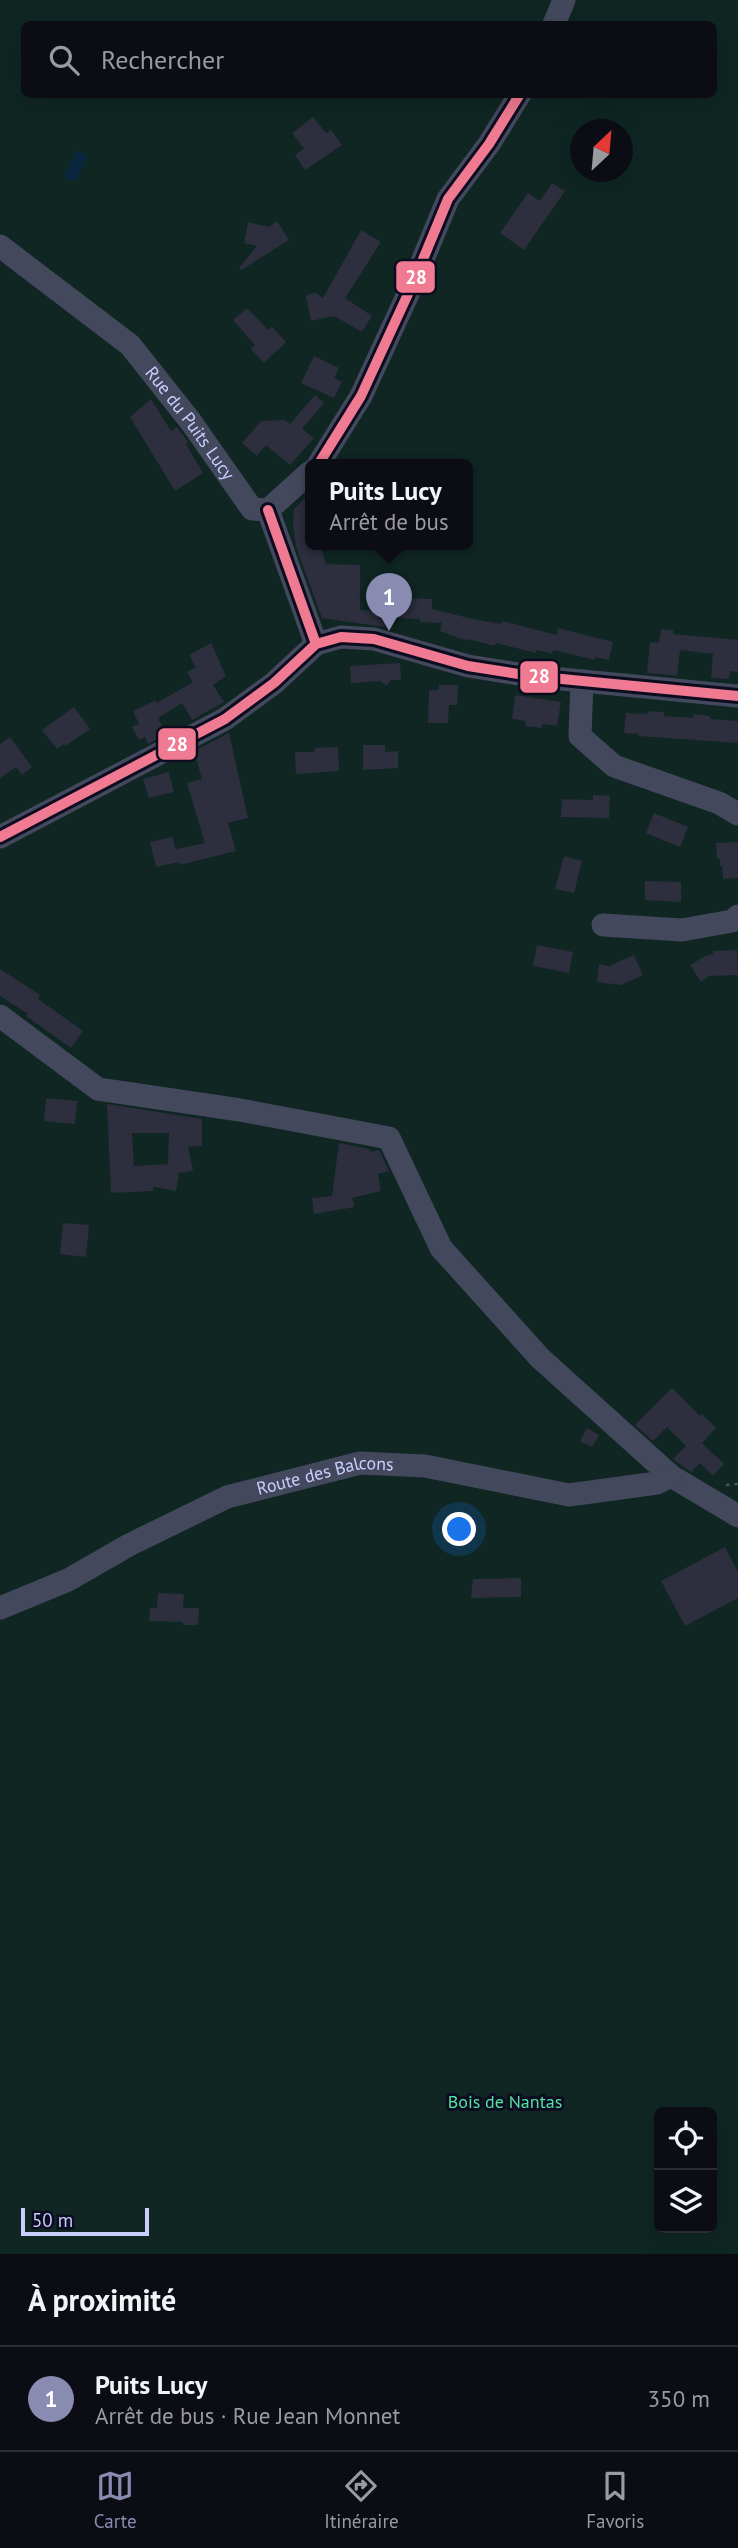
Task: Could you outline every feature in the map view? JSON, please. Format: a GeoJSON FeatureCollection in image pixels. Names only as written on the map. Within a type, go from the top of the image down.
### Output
{"type":"FeatureCollection","features":[{"type":"Feature","properties":{"kind":"street"},"geometry":{"type":"LineString","coordinates":[[555,21],[564,0]]}},
{"type":"Feature","properties":{"kind":"street"},"geometry":{"type":"LineString","coordinates":[[322,459],[361,396],[449,199],[489,144],[518,98]]}},
{"type":"Feature","properties":{"kind":"street","name":"Rue du Puits Lucy"},"geometry":{"type":"LineString","coordinates":[[0,246],[130,345],[191,422],[252,509],[268,510]]}},
{"type":"Feature","properties":{"kind":"street"},"geometry":{"type":"LineString","coordinates":[[305,477],[268,510],[316,644]]}},
{"type":"Feature","properties":{"kind":"street"},"geometry":{"type":"LineString","coordinates":[[0,837],[225,719],[274,684],[316,644],[341,637],[374,639],[468,666],[582,681],[738,696]]}},
{"type":"Feature","properties":{"kind":"street"},"geometry":{"type":"LineString","coordinates":[[582,681],[580,736],[614,766],[719,803],[738,814]]}},
{"type":"Feature","properties":{"kind":"street"},"geometry":{"type":"LineString","coordinates":[[603,925],[682,930],[732,921],[738,916]]}},
{"type":"Feature","properties":{"kind":"street"},"geometry":{"type":"LineString","coordinates":[[0,1016],[98,1088],[240,1110],[389,1138],[442,1248],[540,1358],[671,1476],[738,1516]]}},
{"type":"Feature","properties":{"kind":"street","name":"Route des Balcons"},"geometry":{"type":"LineString","coordinates":[[0,1608],[68,1580],[129,1545],[227,1497],[360,1463],[425,1466],[569,1496],[657,1483],[671,1476]]}},
{"type":"Feature","properties":{"kind":"green space","name":"Bois de Nantas"},"geometry":{"type":"Polygon","coordinates":[[[0,0],[738,0],[738,2254],[0,2254],[0,0]]]}},
{"type":"Feature","properties":{"kind":"water"},"geometry":{"type":"Polygon","coordinates":[[[76,150],[88,156],[76,182],[64,177],[76,150]]]}},
{"type":"Feature","properties":{"kind":"building"},"geometry":{"type":"Polygon","coordinates":[[[313,117],[326,133],[331,130],[342,145],[305,170],[295,155],[304,149],[292,133],[313,117]]]}},
{"type":"Feature","properties":{"kind":"building"},"geometry":{"type":"Polygon","coordinates":[[[552,183],[565,191],[524,250],[500,233],[528,193],[540,201],[552,183]]]}},
{"type":"Feature","properties":{"kind":"building"},"geometry":{"type":"Polygon","coordinates":[[[277,221],[289,240],[241,270],[239,268],[257,246],[244,243],[248,222],[269,227],[277,221]]]}},
{"type":"Feature","properties":{"kind":"building"},"geometry":{"type":"Polygon","coordinates":[[[361,230],[381,242],[345,298],[372,316],[362,332],[334,316],[311,321],[306,296],[315,292],[323,298],[361,230]]]}},
{"type":"Feature","properties":{"kind":"building"},"geometry":{"type":"Polygon","coordinates":[[[247,308],[268,330],[272,327],[286,342],[264,363],[251,349],[255,345],[233,320],[247,308]]]}},
{"type":"Feature","properties":{"kind":"building"},"geometry":{"type":"Polygon","coordinates":[[[314,356],[339,368],[334,378],[342,382],[334,398],[301,383],[314,356]]]}},
{"type":"Feature","properties":{"kind":"building"},"geometry":{"type":"Polygon","coordinates":[[[315,395],[324,403],[302,429],[314,438],[290,465],[266,445],[257,456],[242,443],[261,421],[285,420],[290,424],[315,395]]]}},
{"type":"Feature","properties":{"kind":"building"},"geometry":{"type":"Polygon","coordinates":[[[151,399],[171,431],[177,427],[188,442],[186,444],[203,473],[175,491],[130,417],[151,399]]]}},
{"type":"Feature","properties":{"kind":"building"},"geometry":{"type":"Polygon","coordinates":[[[305,498],[305,550],[322,550],[326,564],[360,565],[360,610],[386,612],[386,597],[432,599],[432,609],[473,619],[501,624],[502,621],[557,635],[558,628],[613,642],[609,660],[595,657],[595,660],[553,650],[552,654],[537,650],[536,653],[496,643],[495,646],[468,639],[467,641],[440,631],[442,623],[420,622],[420,619],[385,618],[385,627],[322,618],[296,547],[294,509],[305,498]]]}},
{"type":"Feature","properties":{"kind":"building"},"geometry":{"type":"Polygon","coordinates":[[[661,629],[673,630],[673,634],[738,640],[738,672],[730,671],[729,679],[711,678],[713,654],[680,650],[677,676],[647,673],[650,642],[659,643],[661,629]]]}},
{"type":"Feature","properties":{"kind":"building"},"geometry":{"type":"Polygon","coordinates":[[[211,643],[226,676],[213,685],[224,702],[192,720],[182,703],[158,718],[166,734],[148,744],[145,737],[139,740],[132,727],[139,724],[133,711],[156,700],[157,703],[193,682],[187,672],[196,667],[189,655],[211,643]]]}},
{"type":"Feature","properties":{"kind":"building"},"geometry":{"type":"Polygon","coordinates":[[[400,663],[401,680],[391,680],[386,686],[380,681],[351,683],[350,666],[400,663]]]}},
{"type":"Feature","properties":{"kind":"building"},"geometry":{"type":"Polygon","coordinates":[[[439,685],[458,685],[457,705],[449,705],[448,723],[428,723],[429,690],[439,690],[439,685]]]}},
{"type":"Feature","properties":{"kind":"building"},"geometry":{"type":"Polygon","coordinates":[[[515,695],[561,702],[557,726],[525,726],[526,721],[512,719],[515,695]]]}},
{"type":"Feature","properties":{"kind":"building"},"geometry":{"type":"Polygon","coordinates":[[[74,707],[90,729],[57,749],[42,730],[74,707]]]}},
{"type":"Feature","properties":{"kind":"building"},"geometry":{"type":"Polygon","coordinates":[[[648,711],[664,712],[664,716],[693,718],[693,714],[710,716],[710,719],[738,721],[738,743],[624,733],[626,713],[647,714],[648,711]]]}},
{"type":"Feature","properties":{"kind":"building"},"geometry":{"type":"Polygon","coordinates":[[[229,733],[248,818],[228,823],[236,851],[180,865],[179,862],[156,867],[150,842],[172,837],[176,849],[205,843],[187,783],[202,779],[194,751],[229,733]]]}},
{"type":"Feature","properties":{"kind":"building"},"geometry":{"type":"Polygon","coordinates":[[[10,737],[32,767],[22,775],[16,767],[0,778],[0,744],[10,737]]]}},
{"type":"Feature","properties":{"kind":"building"},"geometry":{"type":"Polygon","coordinates":[[[363,745],[385,745],[385,752],[398,751],[398,768],[363,770],[363,745]]]}},
{"type":"Feature","properties":{"kind":"building"},"geometry":{"type":"Polygon","coordinates":[[[338,747],[339,771],[296,774],[295,752],[314,752],[315,748],[338,747]]]}},
{"type":"Feature","properties":{"kind":"building"},"geometry":{"type":"Polygon","coordinates":[[[169,772],[174,792],[149,798],[143,779],[169,772]]]}},
{"type":"Feature","properties":{"kind":"building"},"geometry":{"type":"Polygon","coordinates":[[[593,795],[610,796],[609,818],[561,817],[562,799],[593,800],[593,795]]]}},
{"type":"Feature","properties":{"kind":"building"},"geometry":{"type":"Polygon","coordinates":[[[654,813],[688,827],[680,847],[646,833],[654,813]]]}},
{"type":"Feature","properties":{"kind":"building"},"geometry":{"type":"Polygon","coordinates":[[[738,842],[738,878],[723,879],[716,843],[738,842]]]}},
{"type":"Feature","properties":{"kind":"building"},"geometry":{"type":"Polygon","coordinates":[[[564,856],[582,861],[574,893],[555,889],[564,856]]]}},
{"type":"Feature","properties":{"kind":"building"},"geometry":{"type":"Polygon","coordinates":[[[645,881],[681,882],[681,902],[645,900],[645,881]]]}},
{"type":"Feature","properties":{"kind":"building"},"geometry":{"type":"Polygon","coordinates":[[[537,945],[573,952],[569,973],[533,966],[537,945]]]}},
{"type":"Feature","properties":{"kind":"building"},"geometry":{"type":"Polygon","coordinates":[[[737,950],[738,975],[709,976],[701,982],[690,965],[713,954],[713,951],[737,950]]]}},
{"type":"Feature","properties":{"kind":"building"},"geometry":{"type":"Polygon","coordinates":[[[634,955],[643,975],[621,985],[597,982],[599,964],[609,966],[634,955]]]}},
{"type":"Feature","properties":{"kind":"building"},"geometry":{"type":"Polygon","coordinates":[[[0,969],[40,995],[38,999],[83,1031],[71,1048],[0,996],[0,969]]]}},
{"type":"Feature","properties":{"kind":"building"},"geometry":{"type":"Polygon","coordinates":[[[46,1098],[77,1101],[75,1124],[44,1121],[46,1098]]]}},
{"type":"Feature","properties":{"kind":"building"},"geometry":{"type":"Polygon","coordinates":[[[107,1104],[202,1119],[202,1146],[188,1147],[193,1171],[179,1173],[176,1191],[153,1187],[153,1191],[111,1193],[107,1104]],[[132,1133],[134,1166],[168,1164],[169,1133],[132,1133]]]}},
{"type":"Feature","properties":{"kind":"building"},"geometry":{"type":"Polygon","coordinates":[[[339,1143],[369,1149],[371,1152],[379,1150],[389,1171],[378,1174],[381,1191],[352,1198],[355,1207],[314,1214],[312,1198],[332,1196],[339,1143]]]}},
{"type":"Feature","properties":{"kind":"building"},"geometry":{"type":"Polygon","coordinates":[[[63,1223],[89,1225],[86,1257],[60,1254],[63,1223]]]}},
{"type":"Feature","properties":{"kind":"building"},"geometry":{"type":"Polygon","coordinates":[[[672,1388],[716,1428],[702,1443],[724,1464],[713,1476],[700,1463],[691,1472],[673,1459],[686,1446],[667,1427],[653,1441],[635,1425],[672,1388]]]}},
{"type":"Feature","properties":{"kind":"building"},"geometry":{"type":"Polygon","coordinates":[[[587,1428],[599,1435],[592,1447],[580,1441],[587,1428]]]}},
{"type":"Feature","properties":{"kind":"building"},"geometry":{"type":"Polygon","coordinates":[[[725,1547],[738,1572],[738,1598],[685,1626],[661,1581],[725,1547]]]}},
{"type":"Feature","properties":{"kind":"building"},"geometry":{"type":"Polygon","coordinates":[[[521,1578],[521,1597],[471,1598],[473,1579],[521,1578]]]}},
{"type":"Feature","properties":{"kind":"building"},"geometry":{"type":"Polygon","coordinates":[[[158,1593],[184,1594],[183,1608],[199,1608],[198,1625],[149,1621],[150,1608],[157,1608],[158,1593]]]}},
{"type":"Feature","properties":{"kind":"transit line","name":"28"},"geometry":{"type":"LineString","coordinates":[[322,459],[361,396],[448,199],[489,144],[518,98]]}},
{"type":"Feature","properties":{"kind":"transit line","name":"28"},"geometry":{"type":"LineString","coordinates":[[268,510],[316,644]]}},
{"type":"Feature","properties":{"kind":"transit line","name":"28"},"geometry":{"type":"LineString","coordinates":[[0,837],[225,719],[274,683],[316,644],[341,637],[374,639],[468,666],[531,676],[738,696]]}},
{"type":"Feature","properties":{"kind":"place","name":"Puits Lucy"},"geometry":{"type":"Point","coordinates":[389,631]}}]}
